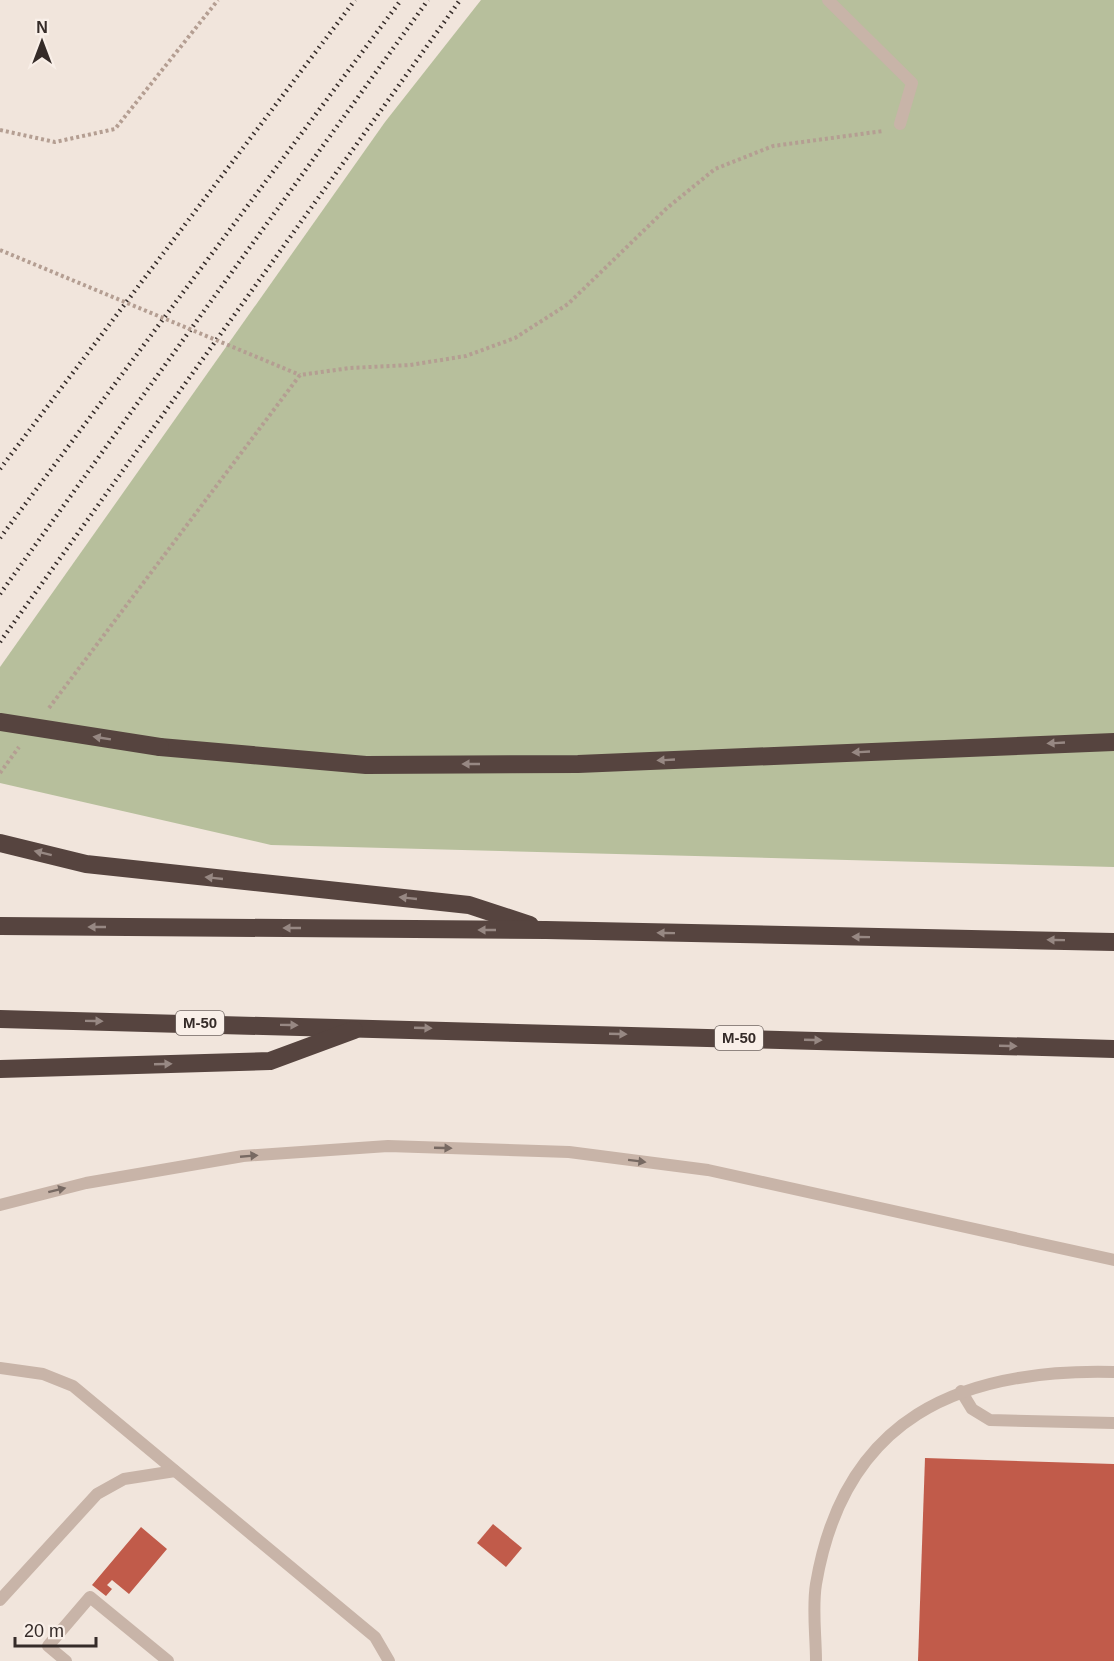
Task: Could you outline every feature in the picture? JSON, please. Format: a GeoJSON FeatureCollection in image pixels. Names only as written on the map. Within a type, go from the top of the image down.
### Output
{"type":"FeatureCollection","features":[{"type":"Feature","properties":{"kind":"highway"},"geometry":{"type":"LineString","coordinates":[[0,722],[160,747],[366,765],[578,764],[1114,742]]}},
{"type":"Feature","properties":{"kind":"highway"},"geometry":{"type":"LineString","coordinates":[[0,843],[86,864],[469,905],[546,930]]}},
{"type":"Feature","properties":{"kind":"highway"},"geometry":{"type":"LineString","coordinates":[[0,926],[546,930],[1114,942]]}},
{"type":"Feature","properties":{"kind":"highway","name":"M-50"},"geometry":{"type":"LineString","coordinates":[[0,1019],[365,1027],[1114,1049]]}},
{"type":"Feature","properties":{"kind":"highway"},"geometry":{"type":"LineString","coordinates":[[0,1070],[270,1061],[365,1027]]}},
{"type":"Feature","properties":{"kind":"lane"},"geometry":{"type":"LineString","coordinates":[[828,0],[912,83],[900,124]]}},
{"type":"Feature","properties":{"kind":"lane"},"geometry":{"type":"LineString","coordinates":[[0,1205],[86,1183],[243,1156],[388,1146],[569,1152],[708,1170],[1114,1260]]}},
{"type":"Feature","properties":{"kind":"lane"},"geometry":{"type":"LineString","coordinates":[[0,1368],[43,1374],[73,1386],[375,1637],[389,1661]]}},
{"type":"Feature","properties":{"kind":"lane"},"geometry":{"type":"LineString","coordinates":[[816,1661],[816,1586],[832,1519],[864,1462],[909,1417],[961,1390],[1018,1376],[1068,1371],[1114,1372]]}},
{"type":"Feature","properties":{"kind":"lane"},"geometry":{"type":"LineString","coordinates":[[961,1390],[972,1409],[990,1420],[1114,1423]]}},
{"type":"Feature","properties":{"kind":"lane"},"geometry":{"type":"LineString","coordinates":[[0,1600],[97,1494],[124,1479],[175,1471]]}},
{"type":"Feature","properties":{"kind":"lane"},"geometry":{"type":"LineString","coordinates":[[66,1661],[48,1646],[90,1597],[168,1661]]}},
{"type":"Feature","properties":{"kind":"path"},"geometry":{"type":"LineString","coordinates":[[0,130],[55,142],[115,129],[218,0]]}},
{"type":"Feature","properties":{"kind":"path"},"geometry":{"type":"LineString","coordinates":[[0,250],[300,375],[350,368],[410,365],[454,358],[515,338],[568,304],[667,208],[715,169],[773,147],[878,134],[900,124]]}},
{"type":"Feature","properties":{"kind":"path"},"geometry":{"type":"LineString","coordinates":[[43,716],[300,375]]}},
{"type":"Feature","properties":{"kind":"path"},"geometry":{"type":"LineString","coordinates":[[0,773],[21,744]]}},
{"type":"Feature","properties":{"kind":"green space"},"geometry":{"type":"Polygon","coordinates":[[[481,0],[1114,0],[1114,867],[271,845],[0,783],[0,667],[385,122],[481,0]]]}},
{"type":"Feature","properties":{"kind":"building"},"geometry":{"type":"Polygon","coordinates":[[[925,1458],[1114,1464],[1114,1661],[918,1661],[925,1458]]]}},
{"type":"Feature","properties":{"kind":"building"},"geometry":{"type":"Polygon","coordinates":[[[493,1524],[522,1548],[506,1567],[477,1543],[493,1524]]]}},
{"type":"Feature","properties":{"kind":"building"},"geometry":{"type":"Polygon","coordinates":[[[141,1527],[167,1549],[129,1594],[112,1580],[107,1585],[112,1589],[106,1596],[92,1585],[141,1527]]]}},
{"type":"Feature","properties":{"kind":"railway"},"geometry":{"type":"LineString","coordinates":[[0,469],[355,0]]}},
{"type":"Feature","properties":{"kind":"railway"},"geometry":{"type":"LineString","coordinates":[[0,538],[401,0]]}},
{"type":"Feature","properties":{"kind":"railway"},"geometry":{"type":"LineString","coordinates":[[0,594],[428,0]]}},
{"type":"Feature","properties":{"kind":"railway"},"geometry":{"type":"LineString","coordinates":[[0,642],[460,0]]}}]}
